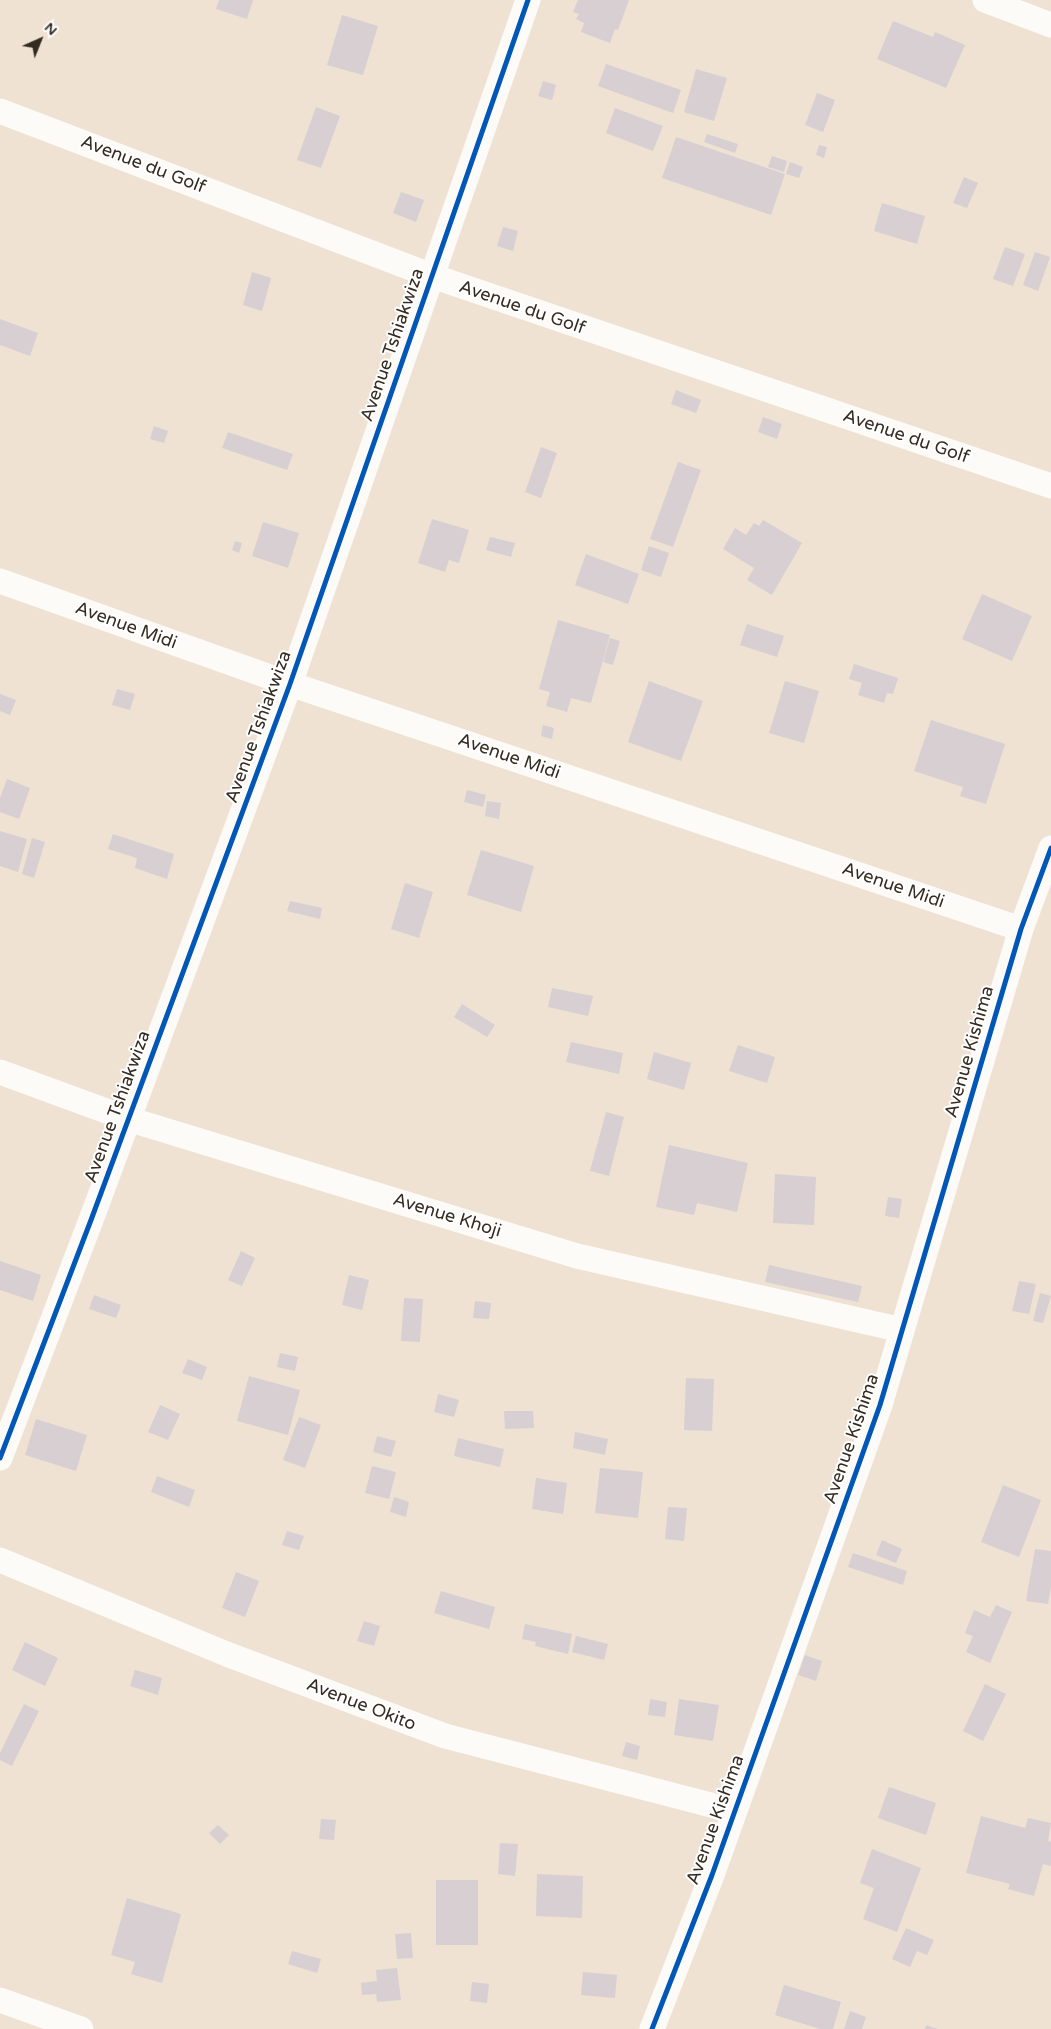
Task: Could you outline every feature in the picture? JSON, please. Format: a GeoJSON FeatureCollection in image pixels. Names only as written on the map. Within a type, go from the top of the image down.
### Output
{"type":"FeatureCollection","features":[{"type":"Feature","properties":{"kind":"street","name":"Avenue Tshiakwiza"},"geometry":{"type":"LineString","coordinates":[[0,1458],[290,684],[528,0]]}},
{"type":"Feature","properties":{"kind":"street"},"geometry":{"type":"LineString","coordinates":[[985,0],[1051,25]]}},
{"type":"Feature","properties":{"kind":"street","name":"Avenue du Golf"},"geometry":{"type":"LineString","coordinates":[[0,111],[432,276],[1051,486]]}},
{"type":"Feature","properties":{"kind":"street","name":"Avenue Midi"},"geometry":{"type":"LineString","coordinates":[[0,581],[290,684],[1021,929]]}},
{"type":"Feature","properties":{"kind":"street","name":"Avenue Kishima"},"geometry":{"type":"LineString","coordinates":[[652,2029],[734,1811],[880,1405],[1021,929],[1051,848]]}},
{"type":"Feature","properties":{"kind":"street","name":"Avenue Khoji"},"geometry":{"type":"LineString","coordinates":[[0,1072],[128,1119],[577,1256],[902,1330]]}},
{"type":"Feature","properties":{"kind":"street","name":"Avenue Okito"},"geometry":{"type":"LineString","coordinates":[[0,1560],[229,1656],[445,1736],[734,1811]]}},
{"type":"Feature","properties":{"kind":"street"},"geometry":{"type":"LineString","coordinates":[[0,2000],[81,2029]]}},
{"type":"Feature","properties":{"kind":"building"},"geometry":{"type":"Polygon","coordinates":[[[219,0],[253,0],[247,19],[216,9],[219,0]]]}},
{"type":"Feature","properties":{"kind":"building"},"geometry":{"type":"Polygon","coordinates":[[[578,0],[629,0],[618,30],[615,29],[610,43],[581,32],[584,23],[576,19],[579,14],[573,12],[578,0]]]}},
{"type":"Feature","properties":{"kind":"building"},"geometry":{"type":"Polygon","coordinates":[[[342,15],[378,26],[363,75],[327,65],[342,15]]]}},
{"type":"Feature","properties":{"kind":"building"},"geometry":{"type":"Polygon","coordinates":[[[893,21],[933,37],[935,32],[965,45],[946,88],[877,59],[893,21]]]}},
{"type":"Feature","properties":{"kind":"building"},"geometry":{"type":"Polygon","coordinates":[[[606,64],[681,90],[673,113],[598,86],[606,64]]]}},
{"type":"Feature","properties":{"kind":"building"},"geometry":{"type":"Polygon","coordinates":[[[696,69],[727,78],[714,121],[684,112],[696,69]]]}},
{"type":"Feature","properties":{"kind":"building"},"geometry":{"type":"Polygon","coordinates":[[[543,81],[556,85],[552,100],[538,96],[543,81]]]}},
{"type":"Feature","properties":{"kind":"building"},"geometry":{"type":"Polygon","coordinates":[[[817,93],[835,100],[823,132],[805,125],[817,93]]]}},
{"type":"Feature","properties":{"kind":"building"},"geometry":{"type":"Polygon","coordinates":[[[316,107],[340,116],[321,168],[297,160],[316,107]]]}},
{"type":"Feature","properties":{"kind":"building"},"geometry":{"type":"Polygon","coordinates":[[[615,108],[663,126],[653,151],[606,133],[615,108]]]}},
{"type":"Feature","properties":{"kind":"building"},"geometry":{"type":"Polygon","coordinates":[[[707,134],[738,144],[735,153],[704,142],[707,134]]]}},
{"type":"Feature","properties":{"kind":"building"},"geometry":{"type":"Polygon","coordinates":[[[676,137],[785,174],[771,215],[662,178],[676,137]]]}},
{"type":"Feature","properties":{"kind":"building"},"geometry":{"type":"Polygon","coordinates":[[[819,145],[827,147],[824,158],[816,155],[819,145]]]}},
{"type":"Feature","properties":{"kind":"building"},"geometry":{"type":"Polygon","coordinates":[[[772,156],[787,161],[784,172],[768,167],[772,156]]]}},
{"type":"Feature","properties":{"kind":"building"},"geometry":{"type":"Polygon","coordinates":[[[790,162],[803,167],[799,178],[786,174],[790,162]]]}},
{"type":"Feature","properties":{"kind":"building"},"geometry":{"type":"Polygon","coordinates":[[[964,177],[978,183],[967,208],[953,203],[964,177]]]}},
{"type":"Feature","properties":{"kind":"building"},"geometry":{"type":"Polygon","coordinates":[[[401,192],[424,200],[416,222],[393,213],[401,192]]]}},
{"type":"Feature","properties":{"kind":"building"},"geometry":{"type":"Polygon","coordinates":[[[882,203],[925,216],[917,244],[874,231],[882,203]]]}},
{"type":"Feature","properties":{"kind":"building"},"geometry":{"type":"Polygon","coordinates":[[[503,227],[518,231],[513,251],[497,246],[503,227]]]}},
{"type":"Feature","properties":{"kind":"building"},"geometry":{"type":"Polygon","coordinates":[[[1005,247],[1025,254],[1013,286],[993,279],[1005,247]]]}},
{"type":"Feature","properties":{"kind":"building"},"geometry":{"type":"Polygon","coordinates":[[[1035,252],[1050,257],[1038,291],[1023,285],[1035,252]]]}},
{"type":"Feature","properties":{"kind":"building"},"geometry":{"type":"Polygon","coordinates":[[[252,272],[271,278],[262,311],[243,305],[252,272]]]}},
{"type":"Feature","properties":{"kind":"building"},"geometry":{"type":"Polygon","coordinates":[[[0,319],[38,333],[30,356],[0,345],[0,319]]]}},
{"type":"Feature","properties":{"kind":"building"},"geometry":{"type":"Polygon","coordinates":[[[676,390],[701,400],[696,413],[671,404],[676,390]]]}},
{"type":"Feature","properties":{"kind":"building"},"geometry":{"type":"Polygon","coordinates":[[[763,417],[782,424],[777,439],[758,432],[763,417]]]}},
{"type":"Feature","properties":{"kind":"building"},"geometry":{"type":"Polygon","coordinates":[[[154,426],[168,431],[164,443],[150,439],[154,426]]]}},
{"type":"Feature","properties":{"kind":"building"},"geometry":{"type":"Polygon","coordinates":[[[228,432],[293,454],[287,470],[222,448],[228,432]]]}},
{"type":"Feature","properties":{"kind":"building"},"geometry":{"type":"Polygon","coordinates":[[[541,447],[557,453],[541,498],[525,492],[541,447]]]}},
{"type":"Feature","properties":{"kind":"building"},"geometry":{"type":"Polygon","coordinates":[[[678,462],[701,470],[673,547],[650,539],[678,462]]]}},
{"type":"Feature","properties":{"kind":"building"},"geometry":{"type":"Polygon","coordinates":[[[432,519],[469,530],[459,563],[449,560],[445,572],[418,563],[432,519]]]}},
{"type":"Feature","properties":{"kind":"building"},"geometry":{"type":"Polygon","coordinates":[[[763,520],[802,543],[772,595],[747,580],[754,568],[723,549],[735,528],[746,535],[754,523],[759,526],[763,520]]]}},
{"type":"Feature","properties":{"kind":"building"},"geometry":{"type":"Polygon","coordinates":[[[263,522],[299,533],[288,568],[252,556],[263,522]]]}},
{"type":"Feature","properties":{"kind":"building"},"geometry":{"type":"Polygon","coordinates":[[[490,537],[515,543],[511,557],[486,550],[490,537]]]}},
{"type":"Feature","properties":{"kind":"building"},"geometry":{"type":"Polygon","coordinates":[[[235,541],[242,543],[239,553],[232,550],[235,541]]]}},
{"type":"Feature","properties":{"kind":"building"},"geometry":{"type":"Polygon","coordinates":[[[649,546],[669,553],[661,577],[641,570],[649,546]]]}},
{"type":"Feature","properties":{"kind":"building"},"geometry":{"type":"Polygon","coordinates":[[[586,554],[639,574],[628,604],[575,585],[586,554]]]}},
{"type":"Feature","properties":{"kind":"building"},"geometry":{"type":"Polygon","coordinates":[[[982,594],[1032,616],[1012,661],[962,639],[982,594]]]}},
{"type":"Feature","properties":{"kind":"building"},"geometry":{"type":"Polygon","coordinates":[[[558,620],[610,635],[591,703],[571,698],[567,712],[546,706],[550,692],[539,689],[558,620]]]}},
{"type":"Feature","properties":{"kind":"building"},"geometry":{"type":"Polygon","coordinates":[[[747,624],[784,636],[777,657],[740,645],[747,624]]]}},
{"type":"Feature","properties":{"kind":"building"},"geometry":{"type":"Polygon","coordinates":[[[610,638],[620,641],[613,665],[603,662],[610,638]]]}},
{"type":"Feature","properties":{"kind":"building"},"geometry":{"type":"Polygon","coordinates":[[[854,664],[898,678],[893,694],[887,693],[884,703],[858,695],[862,683],[849,679],[854,664]]]}},
{"type":"Feature","properties":{"kind":"building"},"geometry":{"type":"Polygon","coordinates":[[[649,681],[703,701],[681,761],[628,742],[649,681]]]}},
{"type":"Feature","properties":{"kind":"building"},"geometry":{"type":"Polygon","coordinates":[[[785,681],[819,691],[804,743],[769,733],[785,681]]]}},
{"type":"Feature","properties":{"kind":"building"},"geometry":{"type":"Polygon","coordinates":[[[117,689],[135,694],[130,710],[112,705],[117,689]]]}},
{"type":"Feature","properties":{"kind":"building"},"geometry":{"type":"Polygon","coordinates":[[[0,694],[16,700],[10,715],[0,711],[0,694]]]}},
{"type":"Feature","properties":{"kind":"building"},"geometry":{"type":"Polygon","coordinates":[[[931,720],[1005,744],[986,804],[960,796],[963,787],[914,771],[931,720]]]}},
{"type":"Feature","properties":{"kind":"building"},"geometry":{"type":"Polygon","coordinates":[[[543,725],[554,728],[552,739],[541,736],[543,725]]]}},
{"type":"Feature","properties":{"kind":"building"},"geometry":{"type":"Polygon","coordinates":[[[7,779],[30,788],[19,819],[0,812],[0,798],[7,779]]]}},
{"type":"Feature","properties":{"kind":"building"},"geometry":{"type":"Polygon","coordinates":[[[467,790],[486,795],[483,807],[464,802],[467,790]]]}},
{"type":"Feature","properties":{"kind":"building"},"geometry":{"type":"Polygon","coordinates":[[[487,801],[501,803],[499,819],[485,816],[487,801]]]}},
{"type":"Feature","properties":{"kind":"building"},"geometry":{"type":"Polygon","coordinates":[[[0,831],[27,839],[18,872],[0,866],[0,831]]]}},
{"type":"Feature","properties":{"kind":"building"},"geometry":{"type":"Polygon","coordinates":[[[113,834],[174,854],[167,879],[135,868],[137,858],[108,849],[113,834]]]}},
{"type":"Feature","properties":{"kind":"building"},"geometry":{"type":"Polygon","coordinates":[[[32,838],[45,842],[34,878],[22,874],[32,838]]]}},
{"type":"Feature","properties":{"kind":"building"},"geometry":{"type":"Polygon","coordinates":[[[481,850],[534,866],[521,912],[467,895],[481,850]]]}},
{"type":"Feature","properties":{"kind":"building"},"geometry":{"type":"Polygon","coordinates":[[[405,883],[433,892],[419,938],[391,929],[405,883]]]}},
{"type":"Feature","properties":{"kind":"building"},"geometry":{"type":"Polygon","coordinates":[[[290,901],[322,908],[320,919],[287,911],[290,901]]]}},
{"type":"Feature","properties":{"kind":"building"},"geometry":{"type":"Polygon","coordinates":[[[552,988],[593,996],[588,1016],[548,1007],[552,988]]]}},
{"type":"Feature","properties":{"kind":"building"},"geometry":{"type":"Polygon","coordinates":[[[462,1004],[495,1025],[487,1037],[454,1017],[462,1004]]]}},
{"type":"Feature","properties":{"kind":"building"},"geometry":{"type":"Polygon","coordinates":[[[571,1042],[623,1053],[619,1074],[566,1062],[571,1042]]]}},
{"type":"Feature","properties":{"kind":"building"},"geometry":{"type":"Polygon","coordinates":[[[738,1045],[775,1057],[767,1083],[729,1071],[738,1045]]]}},
{"type":"Feature","properties":{"kind":"building"},"geometry":{"type":"Polygon","coordinates":[[[654,1052],[691,1063],[684,1090],[647,1079],[654,1052]]]}},
{"type":"Feature","properties":{"kind":"building"},"geometry":{"type":"Polygon","coordinates":[[[606,1112],[624,1117],[609,1176],[590,1171],[606,1112]]]}},
{"type":"Feature","properties":{"kind":"building"},"geometry":{"type":"Polygon","coordinates":[[[669,1145],[748,1163],[737,1212],[697,1203],[694,1215],[656,1207],[669,1145]]]}},
{"type":"Feature","properties":{"kind":"building"},"geometry":{"type":"Polygon","coordinates":[[[775,1174],[816,1177],[814,1225],[773,1223],[775,1174]]]}},
{"type":"Feature","properties":{"kind":"building"},"geometry":{"type":"Polygon","coordinates":[[[888,1197],[902,1199],[899,1218],[885,1216],[888,1197]]]}},
{"type":"Feature","properties":{"kind":"building"},"geometry":{"type":"Polygon","coordinates":[[[241,1251],[255,1258],[242,1286],[228,1280],[241,1251]]]}},
{"type":"Feature","properties":{"kind":"building"},"geometry":{"type":"Polygon","coordinates":[[[0,1261],[41,1275],[33,1301],[0,1290],[0,1261]]]}},
{"type":"Feature","properties":{"kind":"building"},"geometry":{"type":"Polygon","coordinates":[[[769,1265],[862,1286],[858,1302],[765,1282],[769,1265]]]}},
{"type":"Feature","properties":{"kind":"building"},"geometry":{"type":"Polygon","coordinates":[[[349,1275],[369,1280],[362,1310],[342,1305],[349,1275]]]}},
{"type":"Feature","properties":{"kind":"building"},"geometry":{"type":"Polygon","coordinates":[[[1019,1281],[1036,1284],[1029,1314],[1012,1311],[1019,1281]]]}},
{"type":"Feature","properties":{"kind":"building"},"geometry":{"type":"Polygon","coordinates":[[[1040,1293],[1051,1296],[1043,1323],[1033,1321],[1040,1293]]]}},
{"type":"Feature","properties":{"kind":"building"},"geometry":{"type":"Polygon","coordinates":[[[94,1295],[121,1305],[116,1318],[89,1309],[94,1295]]]}},
{"type":"Feature","properties":{"kind":"building"},"geometry":{"type":"Polygon","coordinates":[[[404,1298],[423,1299],[420,1342],[401,1341],[404,1298]]]}},
{"type":"Feature","properties":{"kind":"building"},"geometry":{"type":"Polygon","coordinates":[[[475,1301],[491,1303],[489,1319],[473,1318],[475,1301]]]}},
{"type":"Feature","properties":{"kind":"building"},"geometry":{"type":"Polygon","coordinates":[[[280,1353],[298,1357],[295,1371],[277,1367],[280,1353]]]}},
{"type":"Feature","properties":{"kind":"building"},"geometry":{"type":"Polygon","coordinates":[[[188,1359],[207,1367],[202,1380],[182,1373],[188,1359]]]}},
{"type":"Feature","properties":{"kind":"building"},"geometry":{"type":"Polygon","coordinates":[[[249,1376],[300,1390],[288,1435],[237,1421],[249,1376]]]}},
{"type":"Feature","properties":{"kind":"building"},"geometry":{"type":"Polygon","coordinates":[[[686,1378],[714,1379],[712,1431],[684,1430],[686,1378]]]}},
{"type":"Feature","properties":{"kind":"building"},"geometry":{"type":"Polygon","coordinates":[[[438,1394],[459,1400],[454,1417],[434,1412],[438,1394]]]}},
{"type":"Feature","properties":{"kind":"building"},"geometry":{"type":"Polygon","coordinates":[[[160,1405],[180,1414],[168,1440],[148,1432],[160,1405]]]}},
{"type":"Feature","properties":{"kind":"building"},"geometry":{"type":"Polygon","coordinates":[[[504,1411],[533,1411],[534,1428],[505,1429],[504,1411]]]}},
{"type":"Feature","properties":{"kind":"building"},"geometry":{"type":"Polygon","coordinates":[[[299,1417],[321,1425],[305,1468],[283,1460],[299,1417]]]}},
{"type":"Feature","properties":{"kind":"building"},"geometry":{"type":"Polygon","coordinates":[[[36,1419],[87,1435],[76,1471],[25,1455],[36,1419]]]}},
{"type":"Feature","properties":{"kind":"building"},"geometry":{"type":"Polygon","coordinates":[[[575,1432],[608,1439],[605,1455],[573,1448],[575,1432]]]}},
{"type":"Feature","properties":{"kind":"building"},"geometry":{"type":"Polygon","coordinates":[[[377,1436],[396,1441],[391,1457],[373,1452],[377,1436]]]}},
{"type":"Feature","properties":{"kind":"building"},"geometry":{"type":"Polygon","coordinates":[[[458,1438],[504,1449],[500,1467],[454,1456],[458,1438]]]}},
{"type":"Feature","properties":{"kind":"building"},"geometry":{"type":"Polygon","coordinates":[[[372,1466],[396,1472],[389,1499],[365,1493],[372,1466]]]}},
{"type":"Feature","properties":{"kind":"building"},"geometry":{"type":"Polygon","coordinates":[[[600,1468],[643,1472],[638,1518],[595,1513],[600,1468]]]}},
{"type":"Feature","properties":{"kind":"building"},"geometry":{"type":"Polygon","coordinates":[[[157,1476],[195,1490],[189,1507],[151,1492],[157,1476]]]}},
{"type":"Feature","properties":{"kind":"building"},"geometry":{"type":"Polygon","coordinates":[[[536,1478],[567,1483],[563,1514],[532,1509],[536,1478]]]}},
{"type":"Feature","properties":{"kind":"building"},"geometry":{"type":"Polygon","coordinates":[[[1003,1485],[1041,1500],[1019,1557],[981,1542],[1003,1485]]]}},
{"type":"Feature","properties":{"kind":"building"},"geometry":{"type":"Polygon","coordinates":[[[394,1497],[409,1502],[406,1517],[390,1512],[394,1497]]]}},
{"type":"Feature","properties":{"kind":"building"},"geometry":{"type":"Polygon","coordinates":[[[668,1507],[687,1508],[684,1541],[665,1539],[668,1507]]]}},
{"type":"Feature","properties":{"kind":"building"},"geometry":{"type":"Polygon","coordinates":[[[287,1531],[304,1536],[299,1550],[282,1545],[287,1531]]]}},
{"type":"Feature","properties":{"kind":"building"},"geometry":{"type":"Polygon","coordinates":[[[882,1540],[902,1549],[896,1563],[876,1555],[882,1540]]]}},
{"type":"Feature","properties":{"kind":"building"},"geometry":{"type":"Polygon","coordinates":[[[1035,1549],[1051,1551],[1051,1587],[1048,1604],[1026,1601],[1035,1549]]]}},
{"type":"Feature","properties":{"kind":"building"},"geometry":{"type":"Polygon","coordinates":[[[853,1553],[907,1571],[903,1585],[848,1567],[853,1553]]]}},
{"type":"Feature","properties":{"kind":"building"},"geometry":{"type":"Polygon","coordinates":[[[236,1572],[259,1581],[245,1617],[222,1608],[236,1572]]]}},
{"type":"Feature","properties":{"kind":"building"},"geometry":{"type":"Polygon","coordinates":[[[441,1591],[495,1607],[489,1629],[434,1613],[441,1591]]]}},
{"type":"Feature","properties":{"kind":"building"},"geometry":{"type":"Polygon","coordinates":[[[996,1605],[1012,1612],[990,1663],[966,1652],[973,1636],[965,1633],[974,1610],[990,1617],[996,1605]]]}},
{"type":"Feature","properties":{"kind":"building"},"geometry":{"type":"Polygon","coordinates":[[[364,1621],[380,1626],[374,1646],[357,1641],[364,1621]]]}},
{"type":"Feature","properties":{"kind":"building"},"geometry":{"type":"Polygon","coordinates":[[[525,1624],[572,1634],[568,1654],[535,1646],[536,1642],[522,1639],[525,1624]]]}},
{"type":"Feature","properties":{"kind":"building"},"geometry":{"type":"Polygon","coordinates":[[[576,1636],[608,1644],[604,1660],[572,1652],[576,1636]]]}},
{"type":"Feature","properties":{"kind":"building"},"geometry":{"type":"Polygon","coordinates":[[[25,1642],[58,1658],[45,1686],[12,1670],[25,1642]]]}},
{"type":"Feature","properties":{"kind":"building"},"geometry":{"type":"Polygon","coordinates":[[[805,1655],[822,1661],[816,1681],[798,1675],[805,1655]]]}},
{"type":"Feature","properties":{"kind":"building"},"geometry":{"type":"Polygon","coordinates":[[[135,1670],[162,1678],[158,1695],[130,1686],[135,1670]]]}},
{"type":"Feature","properties":{"kind":"building"},"geometry":{"type":"Polygon","coordinates":[[[985,1684],[1006,1694],[983,1741],[963,1731],[985,1684]]]}},
{"type":"Feature","properties":{"kind":"building"},"geometry":{"type":"Polygon","coordinates":[[[650,1699],[667,1702],[665,1717],[648,1715],[650,1699]]]}},
{"type":"Feature","properties":{"kind":"building"},"geometry":{"type":"Polygon","coordinates":[[[679,1699],[719,1705],[713,1741],[674,1735],[679,1699]]]}},
{"type":"Feature","properties":{"kind":"building"},"geometry":{"type":"Polygon","coordinates":[[[24,1704],[39,1711],[12,1766],[0,1760],[0,1753],[24,1704]]]}},
{"type":"Feature","properties":{"kind":"building"},"geometry":{"type":"Polygon","coordinates":[[[626,1742],[640,1746],[637,1760],[622,1756],[626,1742]]]}},
{"type":"Feature","properties":{"kind":"building"},"geometry":{"type":"Polygon","coordinates":[[[889,1787],[936,1803],[926,1835],[878,1818],[889,1787]]]}},
{"type":"Feature","properties":{"kind":"building"},"geometry":{"type":"Polygon","coordinates":[[[981,1816],[1025,1828],[1028,1818],[1051,1823],[1048,1841],[1051,1842],[1051,1866],[1043,1864],[1034,1896],[1008,1889],[1010,1884],[966,1873],[981,1816]]]}},
{"type":"Feature","properties":{"kind":"building"},"geometry":{"type":"Polygon","coordinates":[[[321,1819],[336,1820],[334,1840],[319,1839],[321,1819]]]}},
{"type":"Feature","properties":{"kind":"building"},"geometry":{"type":"Polygon","coordinates":[[[218,1825],[229,1835],[220,1844],[209,1833],[218,1825]]]}},
{"type":"Feature","properties":{"kind":"building"},"geometry":{"type":"Polygon","coordinates":[[[500,1843],[518,1844],[515,1876],[498,1874],[500,1843]]]}},
{"type":"Feature","properties":{"kind":"building"},"geometry":{"type":"Polygon","coordinates":[[[872,1849],[921,1868],[897,1932],[863,1919],[874,1888],[860,1883],[872,1849]]]}},
{"type":"Feature","properties":{"kind":"building"},"geometry":{"type":"Polygon","coordinates":[[[537,1874],[583,1876],[582,1918],[536,1916],[537,1874]]]}},
{"type":"Feature","properties":{"kind":"building"},"geometry":{"type":"Polygon","coordinates":[[[436,1880],[478,1880],[478,1945],[436,1945],[436,1880]]]}},
{"type":"Feature","properties":{"kind":"building"},"geometry":{"type":"Polygon","coordinates":[[[127,1898],[181,1914],[162,1983],[131,1974],[135,1962],[111,1955],[127,1898]]]}},
{"type":"Feature","properties":{"kind":"building"},"geometry":{"type":"Polygon","coordinates":[[[906,1928],[934,1940],[927,1955],[917,1951],[910,1967],[892,1959],[906,1928]]]}},
{"type":"Feature","properties":{"kind":"building"},"geometry":{"type":"Polygon","coordinates":[[[411,1933],[413,1958],[397,1959],[395,1934],[411,1933]]]}},
{"type":"Feature","properties":{"kind":"building"},"geometry":{"type":"Polygon","coordinates":[[[292,1951],[321,1959],[317,1973],[288,1964],[292,1951]]]}},
{"type":"Feature","properties":{"kind":"building"},"geometry":{"type":"Polygon","coordinates":[[[397,1968],[401,2000],[377,2002],[376,1994],[362,1995],[361,1983],[377,1981],[376,1970],[397,1968]]]}},
{"type":"Feature","properties":{"kind":"building"},"geometry":{"type":"Polygon","coordinates":[[[583,1972],[617,1975],[615,1998],[581,1995],[583,1972]]]}},
{"type":"Feature","properties":{"kind":"building"},"geometry":{"type":"Polygon","coordinates":[[[472,1982],[489,1984],[487,2003],[470,2001],[472,1982]]]}},
{"type":"Feature","properties":{"kind":"building"},"geometry":{"type":"Polygon","coordinates":[[[784,1985],[841,2002],[833,2029],[820,2029],[775,2015],[784,1985]]]}},
{"type":"Feature","properties":{"kind":"building"},"geometry":{"type":"Polygon","coordinates":[[[850,2011],[866,2017],[862,2029],[844,2029],[850,2011]]]}},
{"type":"Feature","properties":{"kind":"building"},"geometry":{"type":"Polygon","coordinates":[[[926,2025],[938,2029],[925,2029],[926,2025]]]}},
{"type":"Feature","properties":{"kind":"cycle path"},"geometry":{"type":"LineString","coordinates":[[0,1458],[91,1220],[290,684],[528,0]]}},
{"type":"Feature","properties":{"kind":"cycle path"},"geometry":{"type":"LineString","coordinates":[[652,2029],[712,1875],[880,1405],[1021,929],[1051,848]]}}]}
